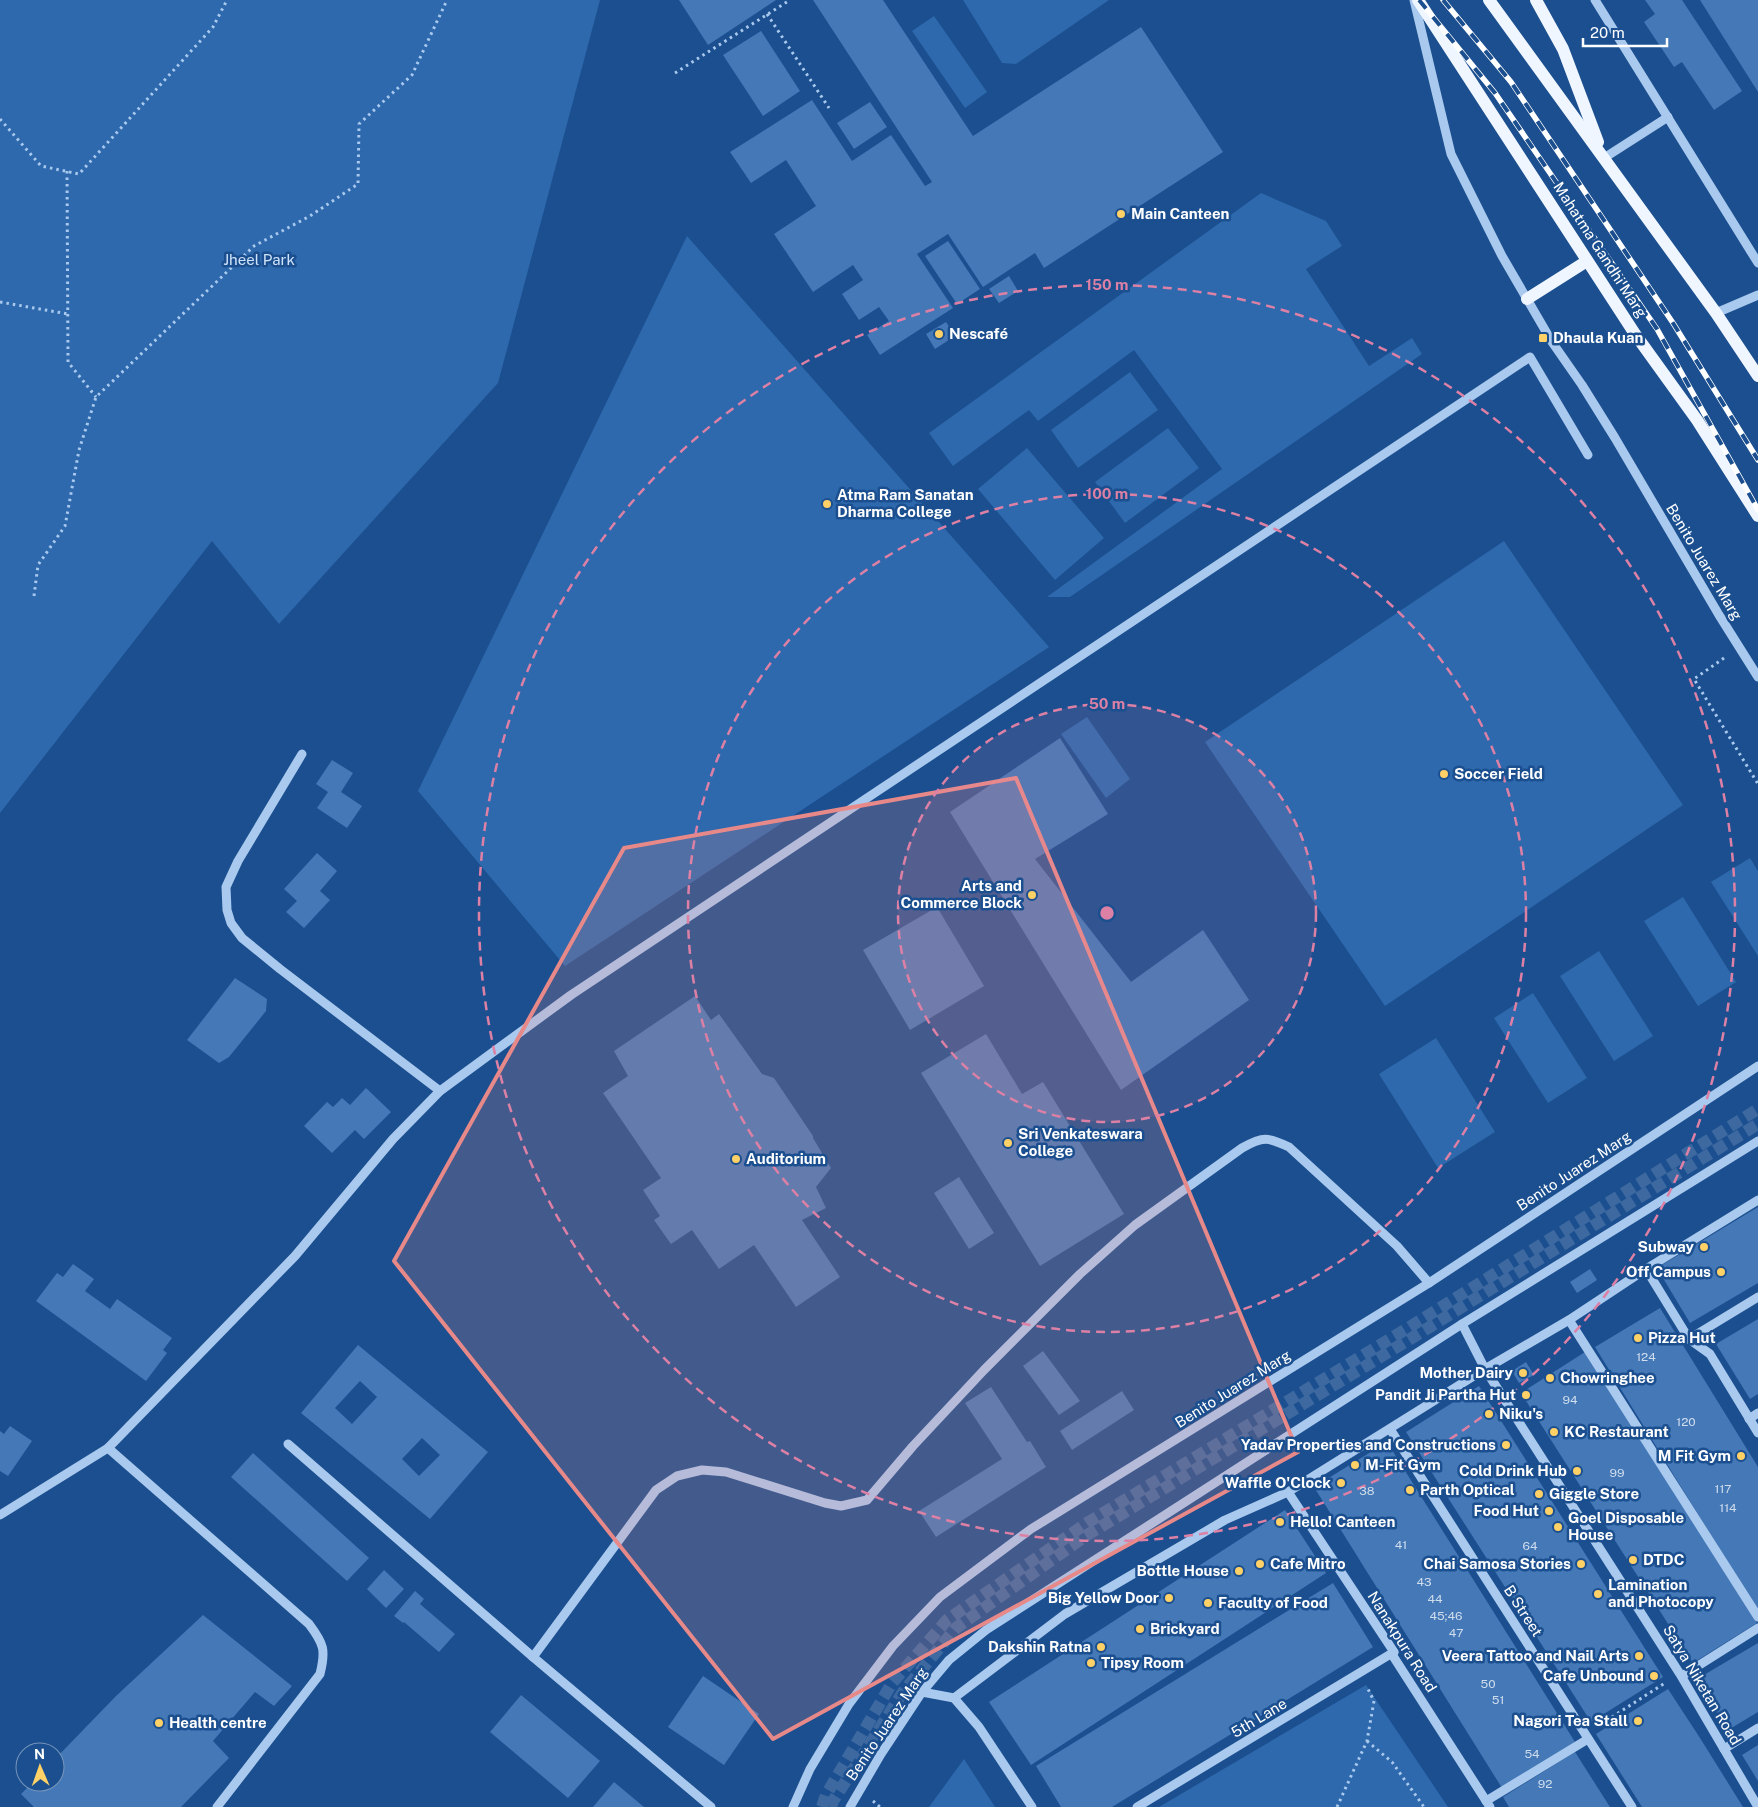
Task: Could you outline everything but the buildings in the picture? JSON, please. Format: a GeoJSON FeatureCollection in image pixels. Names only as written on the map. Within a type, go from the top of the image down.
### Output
{"type":"FeatureCollection","features":[{"type":"Feature","properties":{"kind":"main road","name":"Mahatma Gandhi Marg"},"geometry":{"type":"LineString","coordinates":[[1416,0],[1635,334],[1697,420],[1758,516]]}},
{"type":"Feature","properties":{"kind":"main road"},"geometry":{"type":"LineString","coordinates":[[1489,0],[1716,313],[1758,376]]}},
{"type":"Feature","properties":{"kind":"main road"},"geometry":{"type":"LineString","coordinates":[[1536,0],[1563,49],[1604,158]]}},
{"type":"Feature","properties":{"kind":"main road"},"geometry":{"type":"LineString","coordinates":[[1527,299],[1587,261]]}},
{"type":"Feature","properties":{"kind":"street","name":"Benito Juarez Marg"},"geometry":{"type":"LineString","coordinates":[[1416,0],[1452,154],[1502,256],[1552,342],[1582,385],[1758,677]]}},
{"type":"Feature","properties":{"kind":"street"},"geometry":{"type":"LineString","coordinates":[[1595,0],[1758,263]]}},
{"type":"Feature","properties":{"kind":"street"},"geometry":{"type":"LineString","coordinates":[[1604,158],[1668,117]]}},
{"type":"Feature","properties":{"kind":"street"},"geometry":{"type":"LineString","coordinates":[[1716,313],[1758,295]]}},
{"type":"Feature","properties":{"kind":"street"},"geometry":{"type":"LineString","coordinates":[[0,1515],[108,1448],[296,1256],[393,1139],[440,1091],[579,989],[1530,357],[1588,455]]}},
{"type":"Feature","properties":{"kind":"street"},"geometry":{"type":"LineString","coordinates":[[302,754],[238,861],[226,887],[227,910],[231,923],[242,938],[280,970],[440,1091]]}},
{"type":"Feature","properties":{"kind":"street","name":"Benito Juarez Marg"},"geometry":{"type":"LineString","coordinates":[[793,1807],[810,1769],[849,1704],[893,1646],[940,1597],[1031,1529],[1430,1283],[1758,1066]]}},
{"type":"Feature","properties":{"kind":"street"},"geometry":{"type":"LineString","coordinates":[[533,1657],[656,1490],[677,1476],[702,1470],[726,1472],[825,1503],[841,1506],[867,1500],[913,1446],[984,1370],[1080,1274],[1135,1225],[1242,1148],[1256,1140],[1273,1139],[1290,1147],[1397,1246],[1430,1283]]}},
{"type":"Feature","properties":{"kind":"street","name":"Benito Juarez Marg"},"geometry":{"type":"LineString","coordinates":[[850,1807],[876,1762],[922,1692],[949,1660],[986,1630],[1462,1324],[1758,1142]]}},
{"type":"Feature","properties":{"kind":"street"},"geometry":{"type":"LineString","coordinates":[[954,1698],[1065,1614],[1226,1520],[1288,1492],[1485,1369],[1569,1320],[1758,1200]]}},
{"type":"Feature","properties":{"kind":"street"},"geometry":{"type":"LineString","coordinates":[[1646,1270],[1689,1338],[1710,1354],[1758,1433]]}},
{"type":"Feature","properties":{"kind":"street"},"geometry":{"type":"LineString","coordinates":[[1689,1338],[1758,1297]]}},
{"type":"Feature","properties":{"kind":"street"},"geometry":{"type":"LineString","coordinates":[[1569,1320],[1758,1617]]}},
{"type":"Feature","properties":{"kind":"street","name":"Satya Niketan Road"},"geometry":{"type":"LineString","coordinates":[[1462,1324],[1485,1369],[1682,1676],[1758,1807]]}},
{"type":"Feature","properties":{"kind":"street"},"geometry":{"type":"LineString","coordinates":[[1749,1419],[1758,1413]]}},
{"type":"Feature","properties":{"kind":"street","name":"B Street"},"geometry":{"type":"LineString","coordinates":[[1390,1429],[1632,1807]]}},
{"type":"Feature","properties":{"kind":"street"},"geometry":{"type":"LineString","coordinates":[[288,1444],[533,1657],[711,1807]]}},
{"type":"Feature","properties":{"kind":"street"},"geometry":{"type":"LineString","coordinates":[[108,1448],[309,1624],[320,1638],[325,1655],[320,1674],[217,1807]]}},
{"type":"Feature","properties":{"kind":"street","name":"Nanakpura Road"},"geometry":{"type":"LineString","coordinates":[[1288,1492],[1394,1652],[1393,1656],[1488,1804]]}},
{"type":"Feature","properties":{"kind":"street"},"geometry":{"type":"LineString","coordinates":[[1682,1676],[1758,1628]]}},
{"type":"Feature","properties":{"kind":"street","name":"5th Lane"},"geometry":{"type":"LineString","coordinates":[[1137,1807],[1394,1652]]}},
{"type":"Feature","properties":{"kind":"street"},"geometry":{"type":"LineString","coordinates":[[922,1692],[954,1698],[979,1727],[1032,1807]]}},
{"type":"Feature","properties":{"kind":"street"},"geometry":{"type":"LineString","coordinates":[[1724,1749],[1758,1728]]}},
{"type":"Feature","properties":{"kind":"street"},"geometry":{"type":"LineString","coordinates":[[1488,1804],[1587,1736]]}},
{"type":"Feature","properties":{"kind":"path"},"geometry":{"type":"LineString","coordinates":[[0,119],[41,166],[79,174],[213,26],[227,0]]}},
{"type":"Feature","properties":{"kind":"path"},"geometry":{"type":"LineString","coordinates":[[34,596],[38,565],[66,526],[79,450],[96,397],[254,246],[310,216],[358,184],[359,124],[412,75],[447,0]]}},
{"type":"Feature","properties":{"kind":"path"},"geometry":{"type":"LineString","coordinates":[[675,73],[790,0]]}},
{"type":"Feature","properties":{"kind":"path"},"geometry":{"type":"LineString","coordinates":[[767,14],[829,108]]}},
{"type":"Feature","properties":{"kind":"path"},"geometry":{"type":"LineString","coordinates":[[67,171],[68,362],[96,397]]}},
{"type":"Feature","properties":{"kind":"path"},"geometry":{"type":"LineString","coordinates":[[0,302],[68,314]]}},
{"type":"Feature","properties":{"kind":"path"},"geometry":{"type":"LineString","coordinates":[[1740,648],[1694,679],[1758,784]]}},
{"type":"Feature","properties":{"kind":"path"},"geometry":{"type":"LineString","coordinates":[[1336,1807],[1367,1741],[1374,1701],[1366,1685]]}},
{"type":"Feature","properties":{"kind":"path"},"geometry":{"type":"LineString","coordinates":[[1587,1736],[1659,1687]]}},
{"type":"Feature","properties":{"kind":"path"},"geometry":{"type":"LineString","coordinates":[[1367,1741],[1392,1762],[1424,1807]]}},
{"type":"Feature","properties":{"kind":"highlighted area"},"geometry":{"type":"Polygon","coordinates":[[[1016,778],[1298,1452],[773,1739],[394,1261],[624,848],[1016,778]]]}},
{"type":"Feature","properties":{"kind":"green space","name":"Jheel Park"},"geometry":{"type":"Polygon","coordinates":[[[0,0],[600,0],[498,383],[279,624],[212,541],[0,813],[0,0]]]}},
{"type":"Feature","properties":{"kind":"green space"},"geometry":{"type":"Polygon","coordinates":[[[963,0],[1109,0],[1016,64],[1002,63],[963,0]]]}},
{"type":"Feature","properties":{"kind":"green space"},"geometry":{"type":"Polygon","coordinates":[[[934,16],[987,92],[965,108],[912,31],[934,16]]]}},
{"type":"Feature","properties":{"kind":"green space"},"geometry":{"type":"Polygon","coordinates":[[[1261,193],[1326,221],[1342,246],[1306,269],[1369,366],[1412,338],[1422,354],[1070,597],[1047,597],[1222,469],[1134,350],[1038,421],[1029,410],[953,466],[929,433],[1261,193]]]}},
{"type":"Feature","properties":{"kind":"green space"},"geometry":{"type":"Polygon","coordinates":[[[687,236],[1049,647],[565,966],[418,791],[687,236]]]}},
{"type":"Feature","properties":{"kind":"green space"},"geometry":{"type":"Polygon","coordinates":[[[1130,372],[1158,410],[1078,468],[1051,430],[1130,372]]]}},
{"type":"Feature","properties":{"kind":"green space"},"geometry":{"type":"Polygon","coordinates":[[[1168,428],[1199,468],[1125,523],[1095,482],[1168,428]]]}},
{"type":"Feature","properties":{"kind":"green space"},"geometry":{"type":"Polygon","coordinates":[[[1027,448],[1104,538],[1055,580],[978,489],[1027,448]]]}},
{"type":"Feature","properties":{"kind":"green space","name":"Soccer Field"},"geometry":{"type":"Polygon","coordinates":[[[1504,541],[1683,805],[1385,1006],[1205,742],[1504,541]]]}},
{"type":"Feature","properties":{"kind":"green space"},"geometry":{"type":"Polygon","coordinates":[[[1087,717],[1130,779],[1106,798],[1061,734],[1087,717]]]}},
{"type":"Feature","properties":{"kind":"green space"},"geometry":{"type":"Polygon","coordinates":[[[1750,858],[1758,871],[1758,956],[1711,882],[1750,858]]]}},
{"type":"Feature","properties":{"kind":"green space"},"geometry":{"type":"Polygon","coordinates":[[[1683,897],[1736,982],[1698,1006],[1644,921],[1683,897]]]}},
{"type":"Feature","properties":{"kind":"green space"},"geometry":{"type":"Polygon","coordinates":[[[1599,951],[1653,1036],[1614,1061],[1560,976],[1599,951]]]}},
{"type":"Feature","properties":{"kind":"green space"},"geometry":{"type":"Polygon","coordinates":[[[1533,993],[1587,1078],[1548,1103],[1494,1018],[1533,993]]]}},
{"type":"Feature","properties":{"kind":"green space"},"geometry":{"type":"Polygon","coordinates":[[[1436,1038],[1495,1132],[1438,1168],[1379,1074],[1436,1038]]]}},
{"type":"Feature","properties":{"kind":"green space"},"geometry":{"type":"Polygon","coordinates":[[[1366,1685],[1448,1807],[1159,1807],[1366,1685]]]}},
{"type":"Feature","properties":{"kind":"green space"},"geometry":{"type":"Polygon","coordinates":[[[964,1759],[995,1807],[929,1807],[964,1759]]]}},
{"type":"Feature","properties":{"kind":"tunnel"},"geometry":{"type":"LineString","coordinates":[[822,1807],[826,1795],[892,1683],[947,1620],[1087,1523],[1408,1328],[1758,1109]]}},
{"type":"Feature","properties":{"kind":"tunnel"},"geometry":{"type":"LineString","coordinates":[[831,1807],[903,1692],[956,1628],[1084,1537],[1415,1336],[1758,1124]]}},
{"type":"Feature","properties":{"kind":"railway"},"geometry":{"type":"LineString","coordinates":[[1419,0],[1495,93],[1657,329],[1758,510]]}},
{"type":"Feature","properties":{"kind":"railway"},"geometry":{"type":"LineString","coordinates":[[1443,0],[1511,82],[1673,323],[1758,460]]}},
{"type":"Feature","properties":{"kind":"place","name":"Main Canteen"},"geometry":{"type":"Point","coordinates":[1121,214]}},
{"type":"Feature","properties":{"kind":"place","name":"Nescafé"},"geometry":{"type":"Point","coordinates":[939,334]}},
{"type":"Feature","properties":{"kind":"place","name":"Dhaula Kuan"},"geometry":{"type":"Point","coordinates":[1543,338]}},
{"type":"Feature","properties":{"kind":"place","name":"Atma Ram Sanatan Dharma College"},"geometry":{"type":"Point","coordinates":[827,504]}},
{"type":"Feature","properties":{"kind":"place","name":"Soccer Field"},"geometry":{"type":"Point","coordinates":[1444,774]}},
{"type":"Feature","properties":{"kind":"place","name":"Arts and Commerce Block"},"geometry":{"type":"Point","coordinates":[1032,895]}},
{"type":"Feature","properties":{"kind":"place","name":"Sri Venkateswara College"},"geometry":{"type":"Point","coordinates":[1008,1143]}},
{"type":"Feature","properties":{"kind":"place","name":"Auditorium"},"geometry":{"type":"Point","coordinates":[736,1159]}},
{"type":"Feature","properties":{"kind":"place","name":"Subway"},"geometry":{"type":"Point","coordinates":[1704,1247]}},
{"type":"Feature","properties":{"kind":"place","name":"Off Campus"},"geometry":{"type":"Point","coordinates":[1721,1272]}},
{"type":"Feature","properties":{"kind":"place","name":"Pizza Hut"},"geometry":{"type":"Point","coordinates":[1638,1338]}},
{"type":"Feature","properties":{"kind":"place","name":"Mother Dairy"},"geometry":{"type":"Point","coordinates":[1523,1373]}},
{"type":"Feature","properties":{"kind":"place","name":"Chowringhee"},"geometry":{"type":"Point","coordinates":[1550,1378]}},
{"type":"Feature","properties":{"kind":"place","name":"Pandit Ji Partha Hut"},"geometry":{"type":"Point","coordinates":[1526,1395]}},
{"type":"Feature","properties":{"kind":"place","name":"Niku's"},"geometry":{"type":"Point","coordinates":[1489,1414]}},
{"type":"Feature","properties":{"kind":"place","name":"KC Restaurant"},"geometry":{"type":"Point","coordinates":[1554,1432]}},
{"type":"Feature","properties":{"kind":"place","name":"Yadav Properties and Constructions"},"geometry":{"type":"Point","coordinates":[1506,1445]}},
{"type":"Feature","properties":{"kind":"place","name":"M Fit Gym"},"geometry":{"type":"Point","coordinates":[1741,1456]}},
{"type":"Feature","properties":{"kind":"place","name":"M-Fit Gym"},"geometry":{"type":"Point","coordinates":[1355,1465]}},
{"type":"Feature","properties":{"kind":"place","name":"Cold Drink Hub"},"geometry":{"type":"Point","coordinates":[1577,1471]}},
{"type":"Feature","properties":{"kind":"place","name":"Waffle O'Clock"},"geometry":{"type":"Point","coordinates":[1341,1483]}},
{"type":"Feature","properties":{"kind":"place","name":"Parth Optical"},"geometry":{"type":"Point","coordinates":[1410,1490]}},
{"type":"Feature","properties":{"kind":"place","name":"Giggle Store"},"geometry":{"type":"Point","coordinates":[1539,1494]}},
{"type":"Feature","properties":{"kind":"place","name":"Food Hut"},"geometry":{"type":"Point","coordinates":[1549,1511]}},
{"type":"Feature","properties":{"kind":"place","name":"Hello! Canteen"},"geometry":{"type":"Point","coordinates":[1280,1522]}},
{"type":"Feature","properties":{"kind":"place","name":"Goel Disposable House"},"geometry":{"type":"Point","coordinates":[1558,1527]}},
{"type":"Feature","properties":{"kind":"place","name":"DTDC"},"geometry":{"type":"Point","coordinates":[1633,1560]}},
{"type":"Feature","properties":{"kind":"place","name":"Cafe Mitro"},"geometry":{"type":"Point","coordinates":[1260,1564]}},
{"type":"Feature","properties":{"kind":"place","name":"Chai Samosa Stories"},"geometry":{"type":"Point","coordinates":[1581,1564]}},
{"type":"Feature","properties":{"kind":"place","name":"Bottle House"},"geometry":{"type":"Point","coordinates":[1239,1571]}},
{"type":"Feature","properties":{"kind":"place","name":"Lamination and Photocopy"},"geometry":{"type":"Point","coordinates":[1598,1594]}},
{"type":"Feature","properties":{"kind":"place","name":"Big Yellow Door"},"geometry":{"type":"Point","coordinates":[1169,1598]}},
{"type":"Feature","properties":{"kind":"place","name":"Faculty of Food"},"geometry":{"type":"Point","coordinates":[1208,1603]}},
{"type":"Feature","properties":{"kind":"place","name":"Brickyard"},"geometry":{"type":"Point","coordinates":[1140,1629]}},
{"type":"Feature","properties":{"kind":"place","name":"Dakshin Ratna"},"geometry":{"type":"Point","coordinates":[1101,1647]}},
{"type":"Feature","properties":{"kind":"place","name":"Veera Tattoo and Nail Arts"},"geometry":{"type":"Point","coordinates":[1639,1656]}},
{"type":"Feature","properties":{"kind":"place","name":"Tipsy Room"},"geometry":{"type":"Point","coordinates":[1091,1663]}},
{"type":"Feature","properties":{"kind":"place","name":"Cafe Unbound"},"geometry":{"type":"Point","coordinates":[1654,1676]}},
{"type":"Feature","properties":{"kind":"place","name":"Nagori Tea Stall"},"geometry":{"type":"Point","coordinates":[1638,1721]}},
{"type":"Feature","properties":{"kind":"place","name":"Health centre"},"geometry":{"type":"Point","coordinates":[159,1723]}}]}
